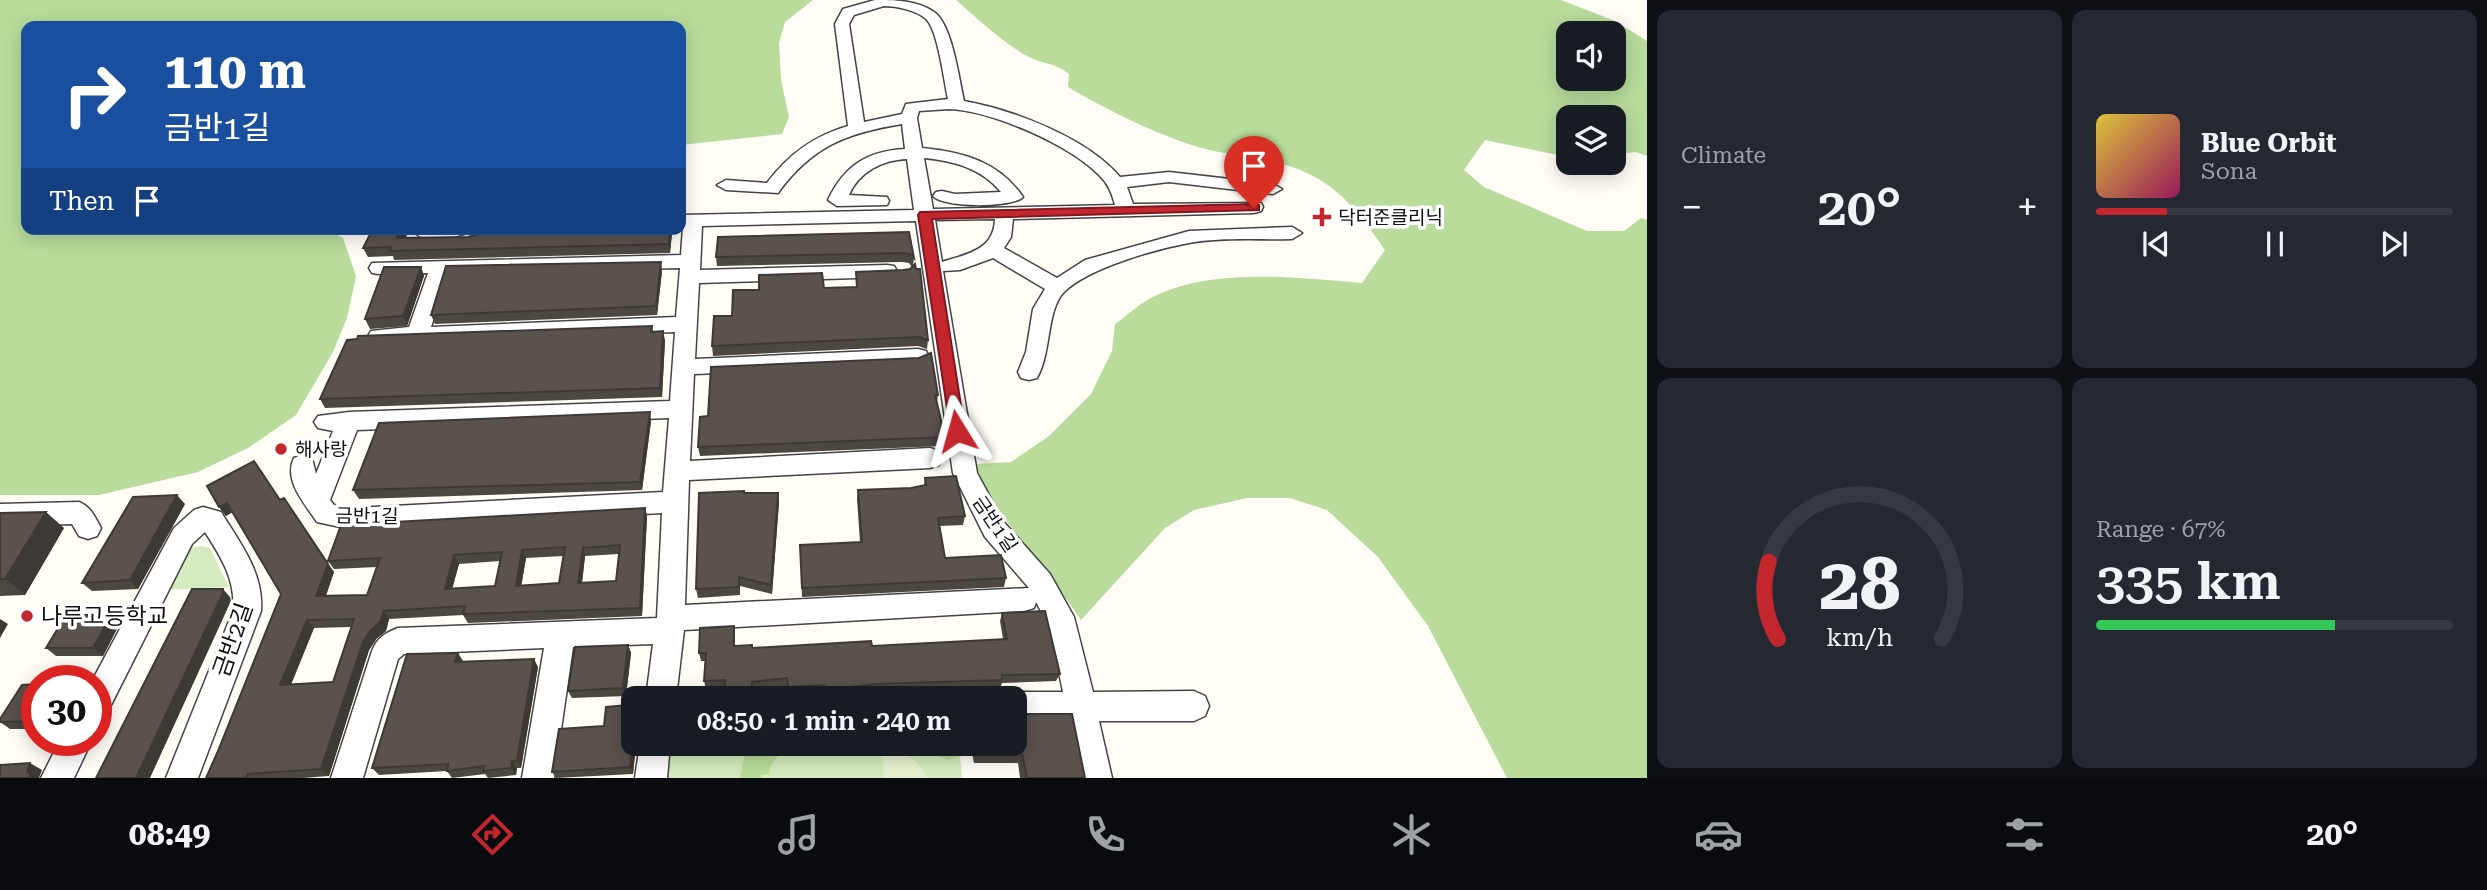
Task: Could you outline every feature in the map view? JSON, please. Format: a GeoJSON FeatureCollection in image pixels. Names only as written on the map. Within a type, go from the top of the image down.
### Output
{"type":"FeatureCollection","features":[{"type":"Feature","properties":{"kind":"street"},"geometry":{"type":"LineString","coordinates":[[856,126],[842,24],[848,12],[865,6],[897,2],[930,15],[939,27],[957,104]]}},
{"type":"Feature","properties":{"kind":"street"},"geometry":{"type":"LineString","coordinates":[[726,186],[772,189],[785,169],[806,151],[856,126],[909,118],[912,107],[933,103],[957,104],[1016,121],[1050,135],[1086,156],[1116,183],[1126,211]]}},
{"type":"Feature","properties":{"kind":"street","name":"금반1길"},"geometry":{"type":"LineString","coordinates":[[909,118],[915,152],[934,206],[965,473],[994,528],[1040,582],[1064,626],[1096,778]]}},
{"type":"Feature","properties":{"kind":"street"},"geometry":{"type":"LineString","coordinates":[[889,201],[837,200],[840,186],[852,173],[889,156],[915,152],[940,153],[982,167],[1002,181],[1014,197],[953,200],[934,206]]}},
{"type":"Feature","properties":{"kind":"street"},"geometry":{"type":"LineString","coordinates":[[1116,183],[1168,177],[1273,189]]}},
{"type":"Feature","properties":{"kind":"street"},"geometry":{"type":"LineString","coordinates":[[662,686],[670,624],[675,502],[691,269],[687,221],[934,206],[1004,214],[1254,208]]}},
{"type":"Feature","properties":{"kind":"street"},"geometry":{"type":"LineString","coordinates":[[949,266],[977,260],[994,250],[1006,229],[1004,214]]}},
{"type":"Feature","properties":{"kind":"street"},"geometry":{"type":"LineString","coordinates":[[1029,372],[1037,352],[1043,309],[1057,287],[1092,264],[1165,242],[1223,233],[1292,233]]}},
{"type":"Feature","properties":{"kind":"street"},"geometry":{"type":"LineString","coordinates":[[994,250],[1057,287]]}},
{"type":"Feature","properties":{"kind":"street"},"geometry":{"type":"LineString","coordinates":[[418,334],[440,266]]}},
{"type":"Feature","properties":{"kind":"street"},"geometry":{"type":"LineString","coordinates":[[379,268],[440,266],[902,271]]}},
{"type":"Feature","properties":{"kind":"street"},"geometry":{"type":"LineString","coordinates":[[368,337],[687,324]]}},
{"type":"Feature","properties":{"kind":"street"},"geometry":{"type":"LineString","coordinates":[[684,367],[918,357]]}},
{"type":"Feature","properties":{"kind":"street","name":"금반1길"},"geometry":{"type":"LineString","coordinates":[[675,502],[354,519],[326,515],[318,500],[337,422],[682,409]]}},
{"type":"Feature","properties":{"kind":"street"},"geometry":{"type":"LineString","coordinates":[[677,471],[930,458]]}},
{"type":"Feature","properties":{"kind":"street"},"geometry":{"type":"LineString","coordinates":[[303,465],[304,481],[318,500]]}},
{"type":"Feature","properties":{"kind":"street"},"geometry":{"type":"LineString","coordinates":[[0,515],[79,513],[88,528]]}},
{"type":"Feature","properties":{"kind":"street","name":"금반2길"},"geometry":{"type":"LineString","coordinates":[[112,672],[183,536],[203,518],[212,520],[236,561],[250,596],[247,611],[182,778]]}},
{"type":"Feature","properties":{"kind":"street"},"geometry":{"type":"LineString","coordinates":[[347,778],[386,651],[398,641],[560,635],[670,624],[1024,599]]}},
{"type":"Feature","properties":{"kind":"street"},"geometry":{"type":"LineString","coordinates":[[538,778],[560,635]]}},
{"type":"Feature","properties":{"kind":"street"},"geometry":{"type":"LineString","coordinates":[[1027,707],[1194,706]]}},
{"type":"Feature","properties":{"kind":"street"},"geometry":{"type":"LineString","coordinates":[[57,778],[69,756]]}},
{"type":"Feature","properties":{"kind":"street"},"geometry":{"type":"LineString","coordinates":[[651,778],[654,756]]}},
{"type":"Feature","properties":{"kind":"green space"},"geometry":{"type":"Polygon","coordinates":[[[0,0],[813,0],[785,22],[779,43],[781,80],[789,117],[782,134],[686,144],[686,21],[21,21],[21,235],[337,235],[343,238],[356,276],[347,318],[333,352],[296,415],[248,448],[198,472],[99,495],[0,495],[0,0]]]}},
{"type":"Feature","properties":{"kind":"green space"},"geometry":{"type":"Polygon","coordinates":[[[956,0],[1561,0],[1615,21],[1556,21],[1556,91],[1626,91],[1626,28],[1647,41],[1647,156],[1635,152],[1626,153],[1626,105],[1556,105],[1556,155],[1485,140],[1464,170],[1484,187],[1587,231],[1624,231],[1641,218],[1647,220],[1647,778],[1507,778],[1428,626],[1378,557],[1327,510],[1290,498],[1247,498],[1194,510],[1165,528],[1081,620],[997,506],[975,464],[1011,462],[1049,436],[1091,394],[1112,351],[1115,324],[1150,299],[1178,287],[1230,278],[1284,277],[1362,283],[1385,250],[1348,203],[1322,181],[1266,160],[1198,147],[1132,121],[1068,87],[1069,74],[1064,70],[1032,59],[990,30],[956,0]]]}},
{"type":"Feature","properties":{"kind":"green space"},"geometry":{"type":"Polygon","coordinates":[[[190,548],[210,548],[229,587],[164,590],[190,548]]]}},
{"type":"Feature","properties":{"kind":"green space"},"geometry":{"type":"Polygon","coordinates":[[[667,756],[960,756],[962,778],[664,778],[667,756]]]}},
{"type":"Feature","properties":{"kind":"green space"},"geometry":{"type":"Polygon","coordinates":[[[743,756],[778,756],[771,765],[769,774],[761,775],[761,778],[740,778],[743,756]]]}},
{"type":"Feature","properties":{"kind":"green space"},"geometry":{"type":"Polygon","coordinates":[[[882,756],[909,756],[928,778],[883,778],[882,756]]]}},
{"type":"Feature","properties":{"kind":"green space"},"geometry":{"type":"Polygon","coordinates":[[[938,756],[962,756],[948,760],[938,756]]]}},
{"type":"Feature","properties":{"kind":"building"},"geometry":{"type":"Polygon","coordinates":[[[909,232],[914,258],[903,253],[716,257],[718,237],[909,232]]]}},
{"type":"Feature","properties":{"kind":"building"},"geometry":{"type":"Polygon","coordinates":[[[370,235],[398,235],[397,238],[475,235],[670,235],[669,244],[390,251],[391,247],[363,248],[370,235]]]}},
{"type":"Feature","properties":{"kind":"building"},"geometry":{"type":"Polygon","coordinates":[[[661,262],[656,306],[431,315],[446,266],[661,262]]]}},
{"type":"Feature","properties":{"kind":"building"},"geometry":{"type":"Polygon","coordinates":[[[915,264],[916,269],[920,269],[928,340],[919,337],[712,346],[714,316],[732,316],[733,290],[759,290],[759,275],[822,273],[824,288],[857,287],[856,272],[903,270],[910,269],[915,264]]]}},
{"type":"Feature","properties":{"kind":"building"},"geometry":{"type":"Polygon","coordinates":[[[384,267],[421,267],[403,316],[365,319],[384,267]]]}},
{"type":"Feature","properties":{"kind":"building"},"geometry":{"type":"Polygon","coordinates":[[[652,326],[651,332],[663,331],[660,388],[320,399],[347,340],[357,339],[358,336],[652,326]]]}},
{"type":"Feature","properties":{"kind":"building"},"geometry":{"type":"Polygon","coordinates":[[[931,353],[938,395],[935,395],[945,437],[698,447],[700,417],[708,416],[711,367],[919,358],[931,353]]]}},
{"type":"Feature","properties":{"kind":"building"},"geometry":{"type":"Polygon","coordinates":[[[650,412],[640,482],[353,490],[379,423],[650,412]]]}},
{"type":"Feature","properties":{"kind":"building"},"geometry":{"type":"Polygon","coordinates":[[[254,461],[280,500],[284,498],[328,564],[316,596],[367,595],[380,558],[328,561],[341,525],[645,508],[640,608],[463,614],[465,606],[384,611],[380,622],[363,642],[321,769],[248,774],[246,778],[206,778],[281,594],[227,503],[219,507],[207,486],[254,461]],[[620,545],[583,548],[578,583],[616,581],[620,545]],[[565,547],[522,550],[516,586],[559,583],[565,547]],[[502,552],[454,555],[445,589],[495,586],[502,552]],[[354,619],[307,620],[280,685],[333,682],[354,619]]]}},
{"type":"Feature","properties":{"kind":"building"},"geometry":{"type":"Polygon","coordinates":[[[956,476],[965,516],[938,518],[945,558],[1001,555],[1006,578],[802,588],[800,545],[862,542],[858,490],[911,488],[926,485],[925,478],[956,476]]]}},
{"type":"Feature","properties":{"kind":"building"},"geometry":{"type":"Polygon","coordinates":[[[699,493],[778,493],[771,585],[739,577],[739,587],[696,589],[699,493]]]}},
{"type":"Feature","properties":{"kind":"building"},"geometry":{"type":"Polygon","coordinates":[[[177,495],[130,580],[82,583],[133,497],[177,495]]]}},
{"type":"Feature","properties":{"kind":"building"},"geometry":{"type":"Polygon","coordinates":[[[46,512],[5,579],[0,579],[0,513],[46,512]]]}},
{"type":"Feature","properties":{"kind":"building"},"geometry":{"type":"Polygon","coordinates":[[[192,589],[223,589],[136,778],[96,778],[107,756],[112,756],[112,746],[192,589]]]}},
{"type":"Feature","properties":{"kind":"building"},"geometry":{"type":"Polygon","coordinates":[[[1045,611],[1060,674],[1002,675],[1002,680],[859,686],[788,686],[787,678],[752,682],[752,686],[725,686],[725,680],[704,681],[706,653],[699,653],[700,628],[734,626],[734,646],[752,645],[752,648],[871,641],[872,646],[1007,639],[1002,613],[1045,611]]]}},
{"type":"Feature","properties":{"kind":"building"},"geometry":{"type":"Polygon","coordinates":[[[66,615],[111,615],[93,648],[46,648],[66,615]]]}},
{"type":"Feature","properties":{"kind":"building"},"geometry":{"type":"Polygon","coordinates":[[[628,645],[623,686],[568,691],[575,647],[628,645]]]}},
{"type":"Feature","properties":{"kind":"building"},"geometry":{"type":"Polygon","coordinates":[[[458,653],[455,662],[534,659],[517,761],[512,761],[511,768],[483,771],[484,766],[447,771],[448,764],[372,768],[407,654],[458,653]]]}},
{"type":"Feature","properties":{"kind":"building"},"geometry":{"type":"Polygon","coordinates":[[[21,687],[21,721],[0,722],[21,687]]]}},
{"type":"Feature","properties":{"kind":"building"},"geometry":{"type":"Polygon","coordinates":[[[621,706],[621,756],[631,756],[630,767],[552,772],[559,729],[604,726],[606,707],[621,706]]]}},
{"type":"Feature","properties":{"kind":"building"},"geometry":{"type":"Polygon","coordinates":[[[1027,714],[1072,714],[1085,778],[1027,778],[1023,756],[1027,756],[1027,714]]]}},
{"type":"Feature","properties":{"kind":"building"},"geometry":{"type":"Polygon","coordinates":[[[30,763],[27,772],[31,774],[29,778],[0,778],[0,765],[30,763]]]}},
{"type":"Feature","properties":{"kind":"place","name":"닥터준클리닉"},"geometry":{"type":"Point","coordinates":[1322,217]}},
{"type":"Feature","properties":{"kind":"place","name":"해사랑"},"geometry":{"type":"Point","coordinates":[281,449]}},
{"type":"Feature","properties":{"kind":"place","name":"나루고등학교"},"geometry":{"type":"Point","coordinates":[27,616]}},
{"type":"Feature","properties":{"kind":"route"},"geometry":{"type":"LineString","coordinates":[[957,431],[925,215],[1254,208]]}}]}
